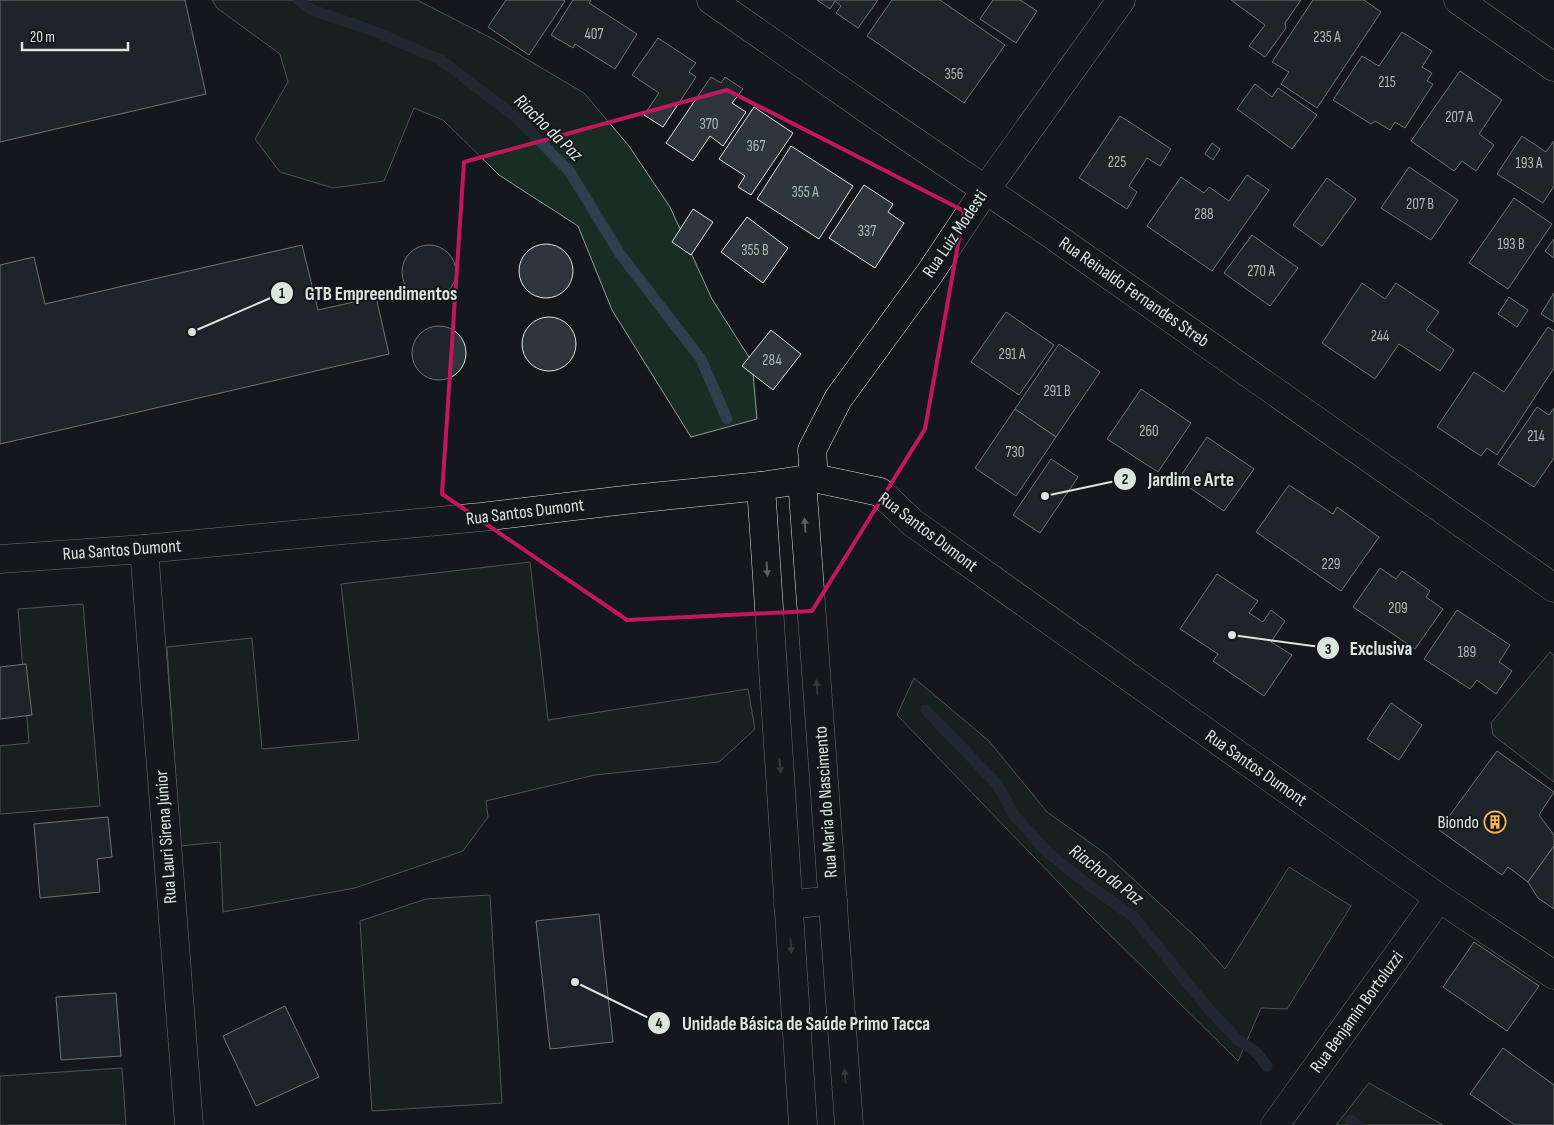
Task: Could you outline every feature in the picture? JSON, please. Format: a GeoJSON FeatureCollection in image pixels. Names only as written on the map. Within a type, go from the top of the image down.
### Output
{"type":"FeatureCollection","features":[{"type":"Feature","properties":{"kind":"street","name":"Rua Reinaldo Fernandes Streb"},"geometry":{"type":"LineString","coordinates":[[711,0],[892,127],[986,189],[1554,588]]}},
{"type":"Feature","properties":{"kind":"street","name":"Rua Luiz Modesti"},"geometry":{"type":"LineString","coordinates":[[808,479],[812,450],[838,399],[930,274],[986,189],[1121,0]]}},
{"type":"Feature","properties":{"kind":"street"},"geometry":{"type":"LineString","coordinates":[[1458,0],[1554,67]]}},
{"type":"Feature","properties":{"kind":"street","name":"Rua Santos Dumont"},"geometry":{"type":"LineString","coordinates":[[0,559],[144,549],[481,517],[761,486],[808,479],[880,492],[913,523],[1439,898],[1554,975]]}},
{"type":"Feature","properties":{"kind":"street","name":"Rua Maria do Nascimento"},"geometry":{"type":"LineString","coordinates":[[808,479],[820,726],[849,1125]]}},
{"type":"Feature","properties":{"kind":"street"},"geometry":{"type":"LineString","coordinates":[[761,486],[803,1125]]}},
{"type":"Feature","properties":{"kind":"street","name":"Rua Lauri Sirena Júnior"},"geometry":{"type":"LineString","coordinates":[[144,549],[189,1125]]}},
{"type":"Feature","properties":{"kind":"street"},"geometry":{"type":"LineString","coordinates":[[777,728],[820,726]]}},
{"type":"Feature","properties":{"kind":"street","name":"Rua Benjamin Bortoluzzi"},"geometry":{"type":"LineString","coordinates":[[1275,1125],[1439,898]]}},
{"type":"Feature","properties":{"kind":"street"},"geometry":{"type":"LineString","coordinates":[[788,904],[833,900]]}},
{"type":"Feature","properties":{"kind":"highlighted area"},"geometry":{"type":"Polygon","coordinates":[[[727,90],[964,211],[925,429],[812,611],[627,620],[442,494],[464,162],[727,90]]]}},
{"type":"Feature","properties":{"kind":"green space"},"geometry":{"type":"Polygon","coordinates":[[[212,0],[417,0],[491,38],[584,93],[629,146],[670,207],[712,299],[752,362],[757,419],[691,437],[612,310],[578,226],[499,175],[443,120],[414,108],[384,181],[333,188],[280,172],[255,139],[288,82],[280,54],[217,8],[212,0]]]}},
{"type":"Feature","properties":{"kind":"green space"},"geometry":{"type":"Polygon","coordinates":[[[530,562],[548,720],[748,689],[755,729],[719,762],[595,775],[486,801],[488,817],[463,851],[355,888],[223,912],[220,842],[180,846],[167,647],[252,638],[262,749],[359,740],[341,584],[530,562]]]}},
{"type":"Feature","properties":{"kind":"green space"},"geometry":{"type":"Polygon","coordinates":[[[83,604],[100,806],[0,814],[0,746],[29,743],[18,609],[83,604]]]}},
{"type":"Feature","properties":{"kind":"green space"},"geometry":{"type":"Polygon","coordinates":[[[1550,652],[1554,655],[1554,782],[1493,735],[1491,723],[1550,652]]]}},
{"type":"Feature","properties":{"kind":"green space"},"geometry":{"type":"Polygon","coordinates":[[[914,678],[989,741],[1047,812],[1106,854],[1197,938],[1225,969],[1289,867],[1351,906],[1287,1009],[1261,1008],[1238,1061],[1088,913],[897,715],[914,678]]]}},
{"type":"Feature","properties":{"kind":"green space"},"geometry":{"type":"Polygon","coordinates":[[[490,895],[502,1103],[372,1111],[360,921],[426,899],[490,895]]]}},
{"type":"Feature","properties":{"kind":"green space"},"geometry":{"type":"Polygon","coordinates":[[[122,1068],[126,1125],[0,1125],[0,1076],[122,1068]]]}},
{"type":"Feature","properties":{"kind":"green space"},"geometry":{"type":"Polygon","coordinates":[[[1369,1083],[1443,1125],[1336,1125],[1369,1083]]]}},
{"type":"Feature","properties":{"kind":"building"},"geometry":{"type":"Polygon","coordinates":[[[0,0],[185,0],[206,94],[0,142],[0,0]]]}},
{"type":"Feature","properties":{"kind":"building"},"geometry":{"type":"Polygon","coordinates":[[[506,0],[565,1],[529,55],[488,27],[506,0]]]}},
{"type":"Feature","properties":{"kind":"building"},"geometry":{"type":"Polygon","coordinates":[[[573,0],[591,0],[589,3],[637,34],[615,69],[575,44],[573,48],[551,35],[573,0]]]}},
{"type":"Feature","properties":{"kind":"building"},"geometry":{"type":"Polygon","coordinates":[[[817,0],[878,0],[858,28],[836,13],[841,6],[835,1],[830,9],[817,0]]]}},
{"type":"Feature","properties":{"kind":"building"},"geometry":{"type":"Polygon","coordinates":[[[892,0],[940,0],[1005,45],[964,103],[867,36],[892,0]]]}},
{"type":"Feature","properties":{"kind":"building"},"geometry":{"type":"Polygon","coordinates":[[[993,0],[1020,0],[1037,11],[1016,43],[980,19],[993,0]]]}},
{"type":"Feature","properties":{"kind":"building"},"geometry":{"type":"Polygon","coordinates":[[[1231,0],[1301,0],[1285,23],[1286,28],[1265,57],[1249,46],[1265,25],[1231,0]]]}},
{"type":"Feature","properties":{"kind":"building"},"geometry":{"type":"Polygon","coordinates":[[[1313,0],[1364,0],[1381,12],[1317,108],[1281,84],[1289,72],[1272,62],[1313,0]]]}},
{"type":"Feature","properties":{"kind":"building"},"geometry":{"type":"Polygon","coordinates":[[[1402,32],[1432,51],[1422,67],[1432,73],[1427,81],[1433,84],[1405,128],[1395,122],[1390,130],[1375,121],[1371,124],[1333,100],[1362,56],[1379,66],[1402,32]]]}},
{"type":"Feature","properties":{"kind":"building"},"geometry":{"type":"Polygon","coordinates":[[[658,38],[696,63],[689,72],[696,77],[663,127],[644,115],[659,93],[632,75],[658,38]]]}},
{"type":"Feature","properties":{"kind":"building"},"geometry":{"type":"Polygon","coordinates":[[[1460,71],[1502,100],[1479,134],[1494,145],[1476,171],[1462,161],[1454,171],[1411,141],[1460,71]]]}},
{"type":"Feature","properties":{"kind":"building"},"geometry":{"type":"Polygon","coordinates":[[[711,77],[721,83],[725,77],[743,89],[732,103],[746,112],[723,146],[710,136],[693,161],[666,143],[711,77]]]}},
{"type":"Feature","properties":{"kind":"building"},"geometry":{"type":"Polygon","coordinates":[[[1255,84],[1272,97],[1278,88],[1317,115],[1292,149],[1237,109],[1255,84]]]}},
{"type":"Feature","properties":{"kind":"building"},"geometry":{"type":"Polygon","coordinates":[[[754,107],[793,133],[751,195],[738,187],[745,176],[719,159],[754,107]]]}},
{"type":"Feature","properties":{"kind":"building"},"geometry":{"type":"Polygon","coordinates":[[[1120,116],[1171,149],[1160,166],[1147,158],[1129,186],[1137,192],[1127,209],[1079,178],[1120,116]]]}},
{"type":"Feature","properties":{"kind":"building"},"geometry":{"type":"Polygon","coordinates":[[[1522,136],[1546,152],[1554,141],[1554,186],[1543,203],[1497,174],[1522,136]]]}},
{"type":"Feature","properties":{"kind":"building"},"geometry":{"type":"Polygon","coordinates":[[[1212,143],[1220,149],[1213,160],[1205,154],[1212,143]]]}},
{"type":"Feature","properties":{"kind":"building"},"geometry":{"type":"Polygon","coordinates":[[[791,146],[853,186],[819,239],[757,199],[791,146]]]}},
{"type":"Feature","properties":{"kind":"building"},"geometry":{"type":"Polygon","coordinates":[[[1409,167],[1458,200],[1431,240],[1381,208],[1409,167]]]}},
{"type":"Feature","properties":{"kind":"building"},"geometry":{"type":"Polygon","coordinates":[[[1247,175],[1269,190],[1212,271],[1147,226],[1181,177],[1204,193],[1209,187],[1229,201],[1247,175]]]}},
{"type":"Feature","properties":{"kind":"building"},"geometry":{"type":"Polygon","coordinates":[[[1327,178],[1356,199],[1322,246],[1293,225],[1327,178]]]}},
{"type":"Feature","properties":{"kind":"building"},"geometry":{"type":"Polygon","coordinates":[[[864,185],[893,204],[888,212],[904,223],[875,268],[829,238],[864,185]]]}},
{"type":"Feature","properties":{"kind":"building"},"geometry":{"type":"Polygon","coordinates":[[[1514,198],[1552,224],[1508,289],[1469,263],[1514,198]]]}},
{"type":"Feature","properties":{"kind":"building"},"geometry":{"type":"Polygon","coordinates":[[[693,209],[713,222],[691,255],[672,242],[693,209]]]}},
{"type":"Feature","properties":{"kind":"building"},"geometry":{"type":"Polygon","coordinates":[[[747,217],[788,248],[763,283],[721,252],[747,217]]]}},
{"type":"Feature","properties":{"kind":"building"},"geometry":{"type":"Polygon","coordinates":[[[1252,235],[1298,268],[1270,306],[1224,273],[1252,235]]]}},
{"type":"Feature","properties":{"kind":"building"},"geometry":{"type":"Polygon","coordinates":[[[1554,239],[1554,258],[1545,251],[1554,239]]]}},
{"type":"Feature","properties":{"kind":"building"},"geometry":{"type":"Polygon","coordinates":[[[546,244],[556,246],[565,252],[571,261],[573,271],[571,281],[565,290],[556,296],[546,298],[536,296],[527,290],[521,281],[519,271],[521,261],[527,252],[536,246],[546,244]]]}},
{"type":"Feature","properties":{"kind":"building"},"geometry":{"type":"Polygon","coordinates":[[[302,245],[318,310],[376,297],[389,354],[0,444],[0,265],[34,257],[45,304],[302,245]]]}},
{"type":"Feature","properties":{"kind":"building"},"geometry":{"type":"Polygon","coordinates":[[[429,245],[439,247],[448,253],[454,262],[456,272],[454,282],[448,291],[439,297],[429,299],[419,297],[410,291],[404,282],[402,272],[404,262],[410,253],[419,247],[429,245]]]}},
{"type":"Feature","properties":{"kind":"building"},"geometry":{"type":"Polygon","coordinates":[[[1362,283],[1385,299],[1396,283],[1439,312],[1426,330],[1454,350],[1440,371],[1399,344],[1375,379],[1322,343],[1362,283]]]}},
{"type":"Feature","properties":{"kind":"building"},"geometry":{"type":"Polygon","coordinates":[[[1554,293],[1554,322],[1541,314],[1554,293]]]}},
{"type":"Feature","properties":{"kind":"building"},"geometry":{"type":"Polygon","coordinates":[[[1509,297],[1528,310],[1517,327],[1498,314],[1509,297]]]}},
{"type":"Feature","properties":{"kind":"building"},"geometry":{"type":"Polygon","coordinates":[[[1006,312],[1054,345],[1019,395],[971,362],[1006,312]]]}},
{"type":"Feature","properties":{"kind":"building"},"geometry":{"type":"Polygon","coordinates":[[[549,317],[559,319],[568,325],[574,334],[576,344],[574,354],[568,363],[559,369],[549,371],[539,369],[530,363],[524,354],[522,344],[524,334],[530,325],[539,319],[549,317]]]}},
{"type":"Feature","properties":{"kind":"building"},"geometry":{"type":"Polygon","coordinates":[[[439,326],[449,328],[458,334],[464,343],[466,353],[464,363],[458,372],[449,378],[439,380],[429,378],[420,372],[414,363],[412,353],[414,343],[420,334],[429,328],[439,326]]]}},
{"type":"Feature","properties":{"kind":"building"},"geometry":{"type":"Polygon","coordinates":[[[1548,327],[1554,331],[1554,368],[1497,455],[1487,448],[1481,456],[1437,427],[1474,372],[1504,392],[1548,327]]]}},
{"type":"Feature","properties":{"kind":"building"},"geometry":{"type":"Polygon","coordinates":[[[771,330],[801,354],[773,390],[742,366],[771,330]]]}},
{"type":"Feature","properties":{"kind":"building"},"geometry":{"type":"Polygon","coordinates":[[[1059,344],[1100,372],[1056,437],[1015,409],[1059,344]]]}},
{"type":"Feature","properties":{"kind":"building"},"geometry":{"type":"Polygon","coordinates":[[[1141,389],[1191,423],[1158,472],[1107,439],[1141,389]]]}},
{"type":"Feature","properties":{"kind":"building"},"geometry":{"type":"Polygon","coordinates":[[[1537,407],[1549,415],[1554,408],[1554,458],[1534,487],[1498,464],[1537,407]]]}},
{"type":"Feature","properties":{"kind":"building"},"geometry":{"type":"Polygon","coordinates":[[[1015,409],[1056,437],[1016,496],[975,468],[1015,409]]]}},
{"type":"Feature","properties":{"kind":"building"},"geometry":{"type":"Polygon","coordinates":[[[1207,437],[1254,469],[1224,511],[1178,480],[1207,437]]]}},
{"type":"Feature","properties":{"kind":"building"},"geometry":{"type":"Polygon","coordinates":[[[1051,459],[1078,477],[1040,533],[1013,515],[1051,459]]]}},
{"type":"Feature","properties":{"kind":"building"},"geometry":{"type":"Polygon","coordinates":[[[1289,485],[1333,514],[1337,507],[1379,537],[1341,591],[1256,532],[1289,485]]]}},
{"type":"Feature","properties":{"kind":"building"},"geometry":{"type":"Polygon","coordinates":[[[1380,568],[1396,579],[1402,571],[1430,591],[1426,597],[1443,609],[1415,649],[1353,607],[1380,568]]]}},
{"type":"Feature","properties":{"kind":"building"},"geometry":{"type":"Polygon","coordinates":[[[1217,574],[1258,601],[1249,613],[1263,622],[1271,610],[1285,621],[1271,642],[1292,655],[1264,696],[1213,661],[1218,654],[1180,629],[1217,574]]]}},
{"type":"Feature","properties":{"kind":"building"},"geometry":{"type":"Polygon","coordinates":[[[1457,610],[1510,645],[1499,662],[1512,671],[1496,694],[1477,680],[1470,689],[1424,659],[1457,610]]]}},
{"type":"Feature","properties":{"kind":"building"},"geometry":{"type":"Polygon","coordinates":[[[26,664],[32,715],[0,719],[0,667],[26,664]]]}},
{"type":"Feature","properties":{"kind":"building"},"geometry":{"type":"Polygon","coordinates":[[[1391,703],[1422,725],[1399,760],[1367,739],[1391,703]]]}},
{"type":"Feature","properties":{"kind":"building","name":"Biondo"},"geometry":{"type":"Polygon","coordinates":[[[1497,751],[1554,792],[1539,815],[1554,835],[1554,846],[1528,882],[1508,867],[1502,875],[1439,830],[1497,751]]]}},
{"type":"Feature","properties":{"kind":"building"},"geometry":{"type":"Polygon","coordinates":[[[108,817],[112,857],[97,859],[100,892],[40,898],[34,824],[108,817]]]}},
{"type":"Feature","properties":{"kind":"building"},"geometry":{"type":"Polygon","coordinates":[[[1554,846],[1554,909],[1538,898],[1528,882],[1554,846]]]}},
{"type":"Feature","properties":{"kind":"building"},"geometry":{"type":"Polygon","coordinates":[[[599,914],[613,1042],[550,1049],[536,921],[599,914]]]}},
{"type":"Feature","properties":{"kind":"building"},"geometry":{"type":"Polygon","coordinates":[[[1474,942],[1539,986],[1507,1031],[1443,987],[1474,942]]]}},
{"type":"Feature","properties":{"kind":"building"},"geometry":{"type":"Polygon","coordinates":[[[116,993],[121,1056],[61,1060],[56,997],[116,993]]]}},
{"type":"Feature","properties":{"kind":"building"},"geometry":{"type":"Polygon","coordinates":[[[285,1006],[319,1077],[256,1106],[223,1036],[285,1006]]]}},
{"type":"Feature","properties":{"kind":"building"},"geometry":{"type":"Polygon","coordinates":[[[1503,1048],[1554,1085],[1554,1125],[1515,1125],[1470,1094],[1503,1048]]]}},
{"type":"Feature","properties":{"kind":"waterway","name":"Riacho da Paz"},"geometry":{"type":"LineString","coordinates":[[299,0],[312,10],[371,30],[441,60],[517,118],[570,172],[620,254],[701,359],[727,419]]}},
{"type":"Feature","properties":{"kind":"waterway","name":"Riacho da Paz"},"geometry":{"type":"LineString","coordinates":[[926,710],[997,784],[1014,815],[1046,851],[1087,884],[1133,916],[1207,1007],[1237,1039],[1255,1051],[1267,1066]]}},
{"type":"Feature","properties":{"kind":"waterway","name":"Riacho da Paz"},"geometry":{"type":"LineString","coordinates":[[1351,1120],[1357,1125]]}},
{"type":"Feature","properties":{"kind":"place","name":"GTB Empreendimentos"},"geometry":{"type":"Point","coordinates":[192,332]}},
{"type":"Feature","properties":{"kind":"place","name":"Jardim e Arte"},"geometry":{"type":"Point","coordinates":[1045,496]}},
{"type":"Feature","properties":{"kind":"place","name":"Exclusiva"},"geometry":{"type":"Point","coordinates":[1232,635]}},
{"type":"Feature","properties":{"kind":"place","name":"Biondo"},"geometry":{"type":"Point","coordinates":[1495,822]}},
{"type":"Feature","properties":{"kind":"place","name":"Unidade Básica de Saúde Primo Tacca"},"geometry":{"type":"Point","coordinates":[575,982]}}]}
